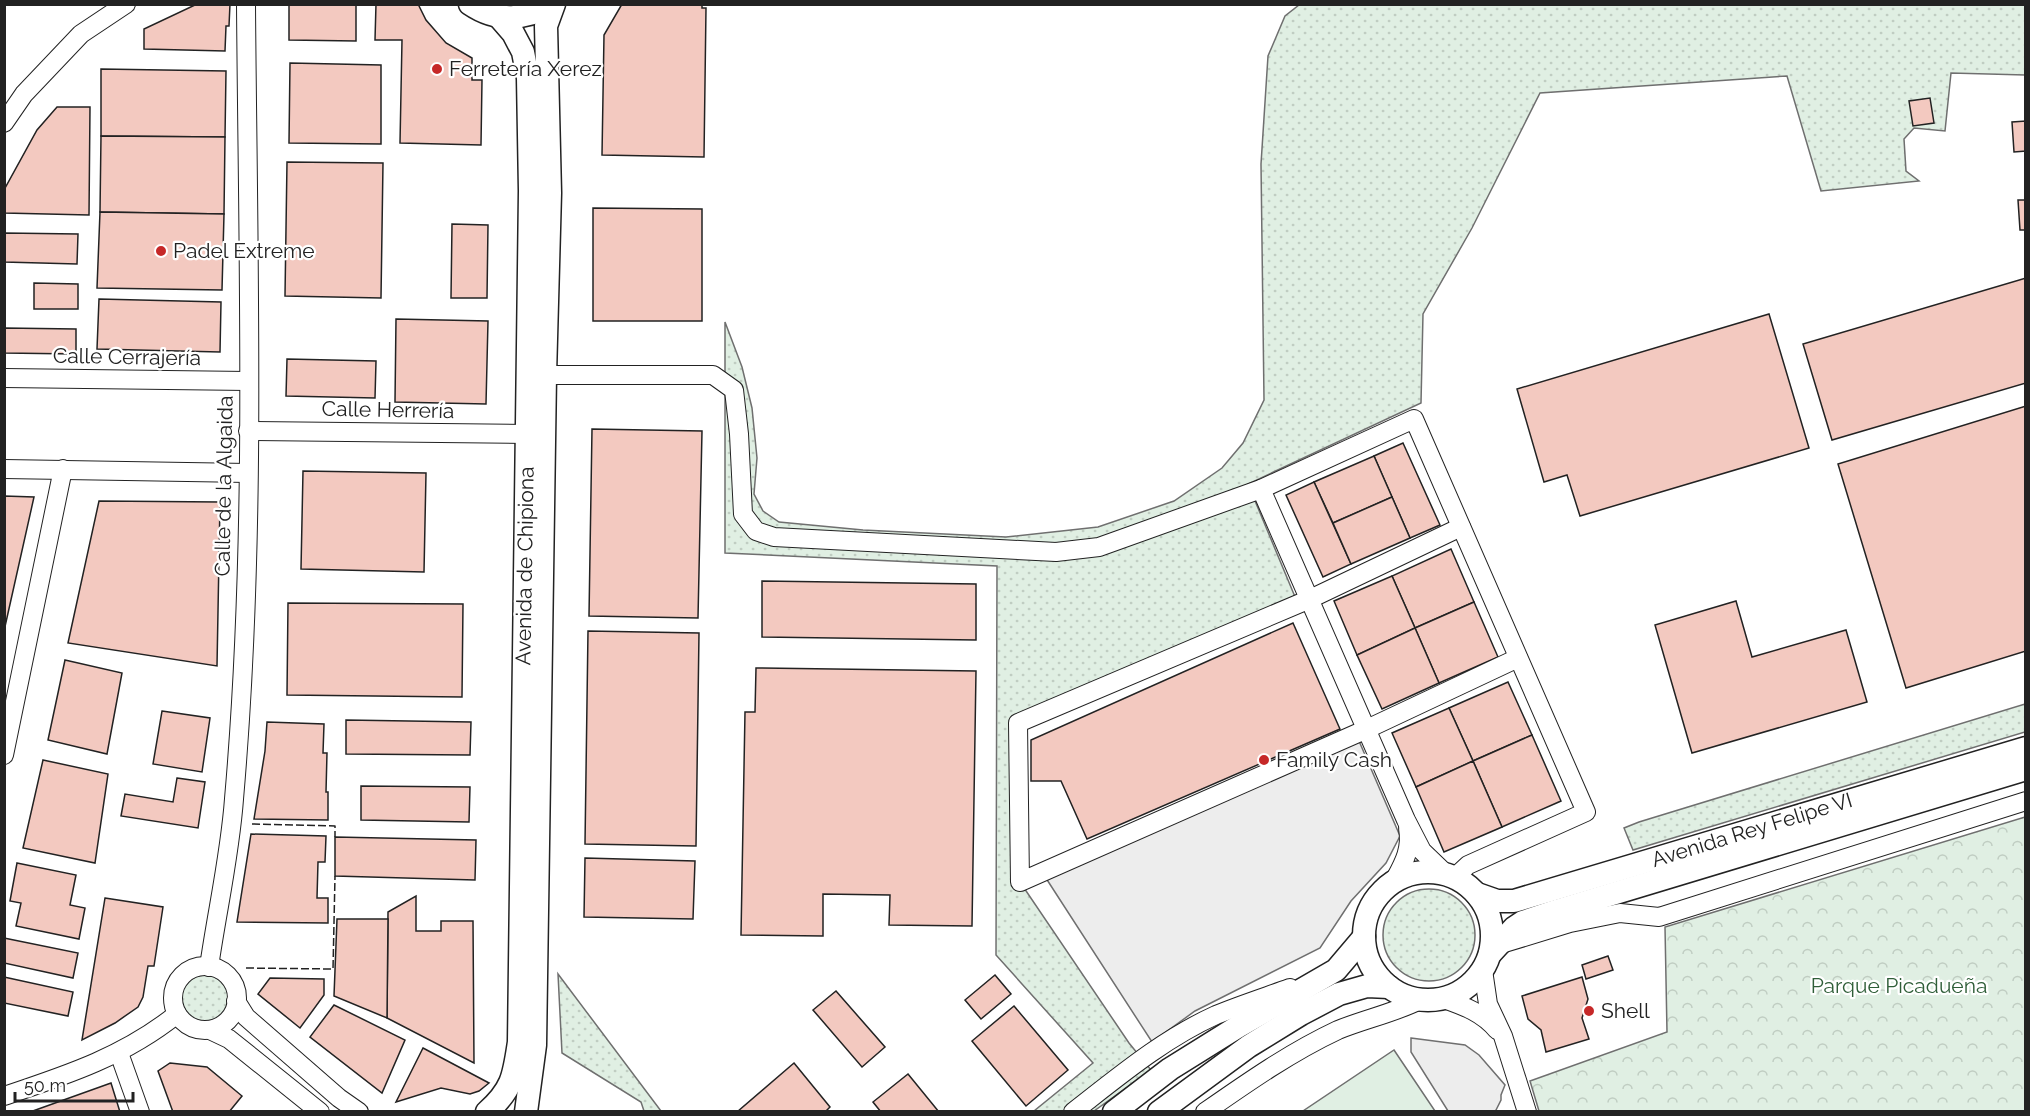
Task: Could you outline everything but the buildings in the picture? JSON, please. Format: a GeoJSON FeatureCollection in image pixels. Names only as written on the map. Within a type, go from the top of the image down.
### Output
{"type":"FeatureCollection","features":[{"type":"Feature","properties":{"kind":"main road"},"geometry":{"type":"LineString","coordinates":[[470,4],[481,12],[500,18],[519,18],[537,13],[553,4]]}},
{"type":"Feature","properties":{"kind":"main road","name":"Avenida de Chipiona"},"geometry":{"type":"LineString","coordinates":[[525,1112],[535,1045],[549,193],[546,26],[553,4]]}},
{"type":"Feature","properties":{"kind":"main road","name":"Avenida de Chipiona"},"geometry":{"type":"LineString","coordinates":[[487,1112],[502,1098],[514,1076],[519,1042],[531,191],[528,78],[523,52],[513,33],[500,18]]}},
{"type":"Feature","properties":{"kind":"main road","name":"Avenida Rey Felipe VI"},"geometry":{"type":"LineString","coordinates":[[1477,894],[1497,901],[1514,901],[2025,748]]}},
{"type":"Feature","properties":{"kind":"main road","name":"Avenida Rey Felipe VI"},"geometry":{"type":"LineString","coordinates":[[1490,956],[1523,922],[2025,770]]}},
{"type":"Feature","properties":{"kind":"main road"},"geometry":{"type":"LineString","coordinates":[[1421,873],[1450,876],[1477,894],[1486,909],[1492,927],[1490,956],[1465,989],[1444,999],[1420,1000],[1402,995],[1389,987],[1376,972],[1367,956],[1365,937],[1367,920],[1376,900],[1393,883],[1410,875],[1421,873]]}},
{"type":"Feature","properties":{"kind":"main road"},"geometry":{"type":"LineString","coordinates":[[1113,1112],[1170,1069],[1317,979],[1336,970],[1365,937]]}},
{"type":"Feature","properties":{"kind":"main road"},"geometry":{"type":"LineString","coordinates":[[1159,1112],[1249,1047],[1301,1014],[1339,994],[1367,986],[1389,987]]}},
{"type":"Feature","properties":{"kind":"street"},"geometry":{"type":"LineString","coordinates":[[4,123],[24,94],[81,34],[126,4]]}},
{"type":"Feature","properties":{"kind":"street","name":"Calle de la Algaida"},"geometry":{"type":"LineString","coordinates":[[209,967],[234,801],[243,647],[248,473],[246,4]]}},
{"type":"Feature","properties":{"kind":"street"},"geometry":{"type":"LineString","coordinates":[[545,375],[713,375],[734,390],[739,434],[743,514],[756,531],[774,537],[1056,552],[1099,547],[1261,489],[1414,419],[1586,812],[1468,865],[1450,876],[1422,851],[1406,820],[1261,489]]}},
{"type":"Feature","properties":{"kind":"street","name":"Calle Cerrajería"},"geometry":{"type":"LineString","coordinates":[[4,378],[248,381]]}},
{"type":"Feature","properties":{"kind":"street","name":"Calle Herrería"},"geometry":{"type":"LineString","coordinates":[[248,431],[527,434]]}},
{"type":"Feature","properties":{"kind":"street"},"geometry":{"type":"LineString","coordinates":[[4,469],[248,473]]}},
{"type":"Feature","properties":{"kind":"street"},"geometry":{"type":"LineString","coordinates":[[4,755],[63,469]]}},
{"type":"Feature","properties":{"kind":"street"},"geometry":{"type":"LineString","coordinates":[[1461,527],[1310,598],[1018,723],[1020,882],[1367,729],[1518,658]]}},
{"type":"Feature","properties":{"kind":"street"},"geometry":{"type":"LineString","coordinates":[[1527,1112],[1503,1036],[1488,1004],[1490,956],[1570,923],[1620,913],[1659,917],[2025,801]]}},
{"type":"Feature","properties":{"kind":"street"},"geometry":{"type":"LineString","coordinates":[[1393,883],[1408,855],[1410,839],[1406,820]]}},
{"type":"Feature","properties":{"kind":"street"},"geometry":{"type":"LineString","coordinates":[[209,967],[219,970],[232,983],[236,992],[236,1001],[234,1011],[220,1027],[201,1030],[191,1028],[177,1014],[173,1005],[173,994],[182,976],[189,970],[209,967]]}},
{"type":"Feature","properties":{"kind":"street"},"geometry":{"type":"LineString","coordinates":[[1073,1112],[1140,1061],[1173,1039],[1215,1016],[1317,979]]}},
{"type":"Feature","properties":{"kind":"street"},"geometry":{"type":"LineString","coordinates":[[1444,999],[1490,1021],[1503,1036]]}},
{"type":"Feature","properties":{"kind":"street"},"geometry":{"type":"LineString","coordinates":[[1205,1112],[1263,1072],[1314,1042],[1341,1029],[1400,1010],[1420,1000]]}},
{"type":"Feature","properties":{"kind":"street"},"geometry":{"type":"LineString","coordinates":[[236,1001],[246,1017],[339,1098],[360,1112]]}},
{"type":"Feature","properties":{"kind":"street"},"geometry":{"type":"LineString","coordinates":[[4,1096],[66,1075],[119,1053],[155,1032],[177,1014]]}},
{"type":"Feature","properties":{"kind":"street"},"geometry":{"type":"LineString","coordinates":[[210,1030],[230,1039],[320,1112]]}},
{"type":"Feature","properties":{"kind":"street"},"geometry":{"type":"LineString","coordinates":[[119,1053],[140,1112]]}},
{"type":"Feature","properties":{"kind":"green space"},"geometry":{"type":"Polygon","coordinates":[[[1299,5],[2025,5],[2025,75],[1951,73],[1945,131],[1914,128],[1904,139],[1906,171],[1919,181],[1821,191],[1787,76],[1540,93],[1472,228],[1423,314],[1421,403],[1248,484],[1298,604],[1018,723],[1020,882],[1129,1043],[1151,1070],[1094,1111],[1034,1111],[1093,1063],[996,955],[997,566],[725,553],[725,322],[742,367],[752,408],[757,458],[754,494],[763,511],[779,522],[863,530],[1006,537],[1098,527],[1174,501],[1222,468],[1243,443],[1264,400],[1261,164],[1268,56],[1285,16],[1299,5]]]}},
{"type":"Feature","properties":{"kind":"green space"},"geometry":{"type":"Polygon","coordinates":[[[2025,704],[2025,732],[1633,850],[1624,828],[1639,822],[2025,704]]]}},
{"type":"Feature","properties":{"kind":"green space","name":"Parque Picadueña"},"geometry":{"type":"Polygon","coordinates":[[[2025,817],[2025,1111],[1539,1111],[1530,1081],[1667,1032],[1665,927],[2025,817]]]}},
{"type":"Feature","properties":{"kind":"green space"},"geometry":{"type":"Polygon","coordinates":[[[1429,889],[1446,893],[1461,903],[1471,918],[1475,935],[1471,952],[1461,967],[1446,977],[1429,981],[1412,977],[1397,967],[1387,952],[1383,935],[1387,918],[1397,903],[1412,893],[1429,889]]]}},
{"type":"Feature","properties":{"kind":"green space"},"geometry":{"type":"Polygon","coordinates":[[[558,974],[661,1111],[644,1111],[641,1102],[562,1053],[558,974]]]}},
{"type":"Feature","properties":{"kind":"green space"},"geometry":{"type":"Polygon","coordinates":[[[200,975],[210,975],[225,985],[229,999],[228,1008],[219,1019],[210,1023],[200,1023],[185,1013],[181,1004],[181,994],[191,979],[200,975]]]}},
{"type":"Feature","properties":{"kind":"green space"},"geometry":{"type":"Polygon","coordinates":[[[1394,1050],[1435,1111],[1303,1111],[1394,1050]]]}},
{"type":"Feature","properties":{"kind":"shaded area"},"geometry":{"type":"Polygon","coordinates":[[[1356,734],[1400,836],[1386,863],[1351,901],[1320,948],[1195,1011],[1152,1042],[1042,872],[1356,734]]]}},
{"type":"Feature","properties":{"kind":"shaded area"},"geometry":{"type":"Polygon","coordinates":[[[1411,1038],[1465,1045],[1479,1055],[1505,1085],[1496,1110],[1493,1112],[1448,1111],[1411,1052],[1411,1038]]]}},
{"type":"Feature","properties":{"kind":"fence"},"geometry":{"type":"LineString","coordinates":[[252,824],[335,826],[335,837]]}},
{"type":"Feature","properties":{"kind":"fence"},"geometry":{"type":"LineString","coordinates":[[246,968],[333,969],[335,876]]}},
{"type":"Feature","properties":{"kind":"place","name":"Ferretería Xerez"},"geometry":{"type":"Point","coordinates":[437,69]}},
{"type":"Feature","properties":{"kind":"place","name":"Padel Extreme"},"geometry":{"type":"Point","coordinates":[161,251]}},
{"type":"Feature","properties":{"kind":"place","name":"Family Cash"},"geometry":{"type":"Point","coordinates":[1264,760]}},
{"type":"Feature","properties":{"kind":"place","name":"Shell"},"geometry":{"type":"Point","coordinates":[1589,1011]}}]}
